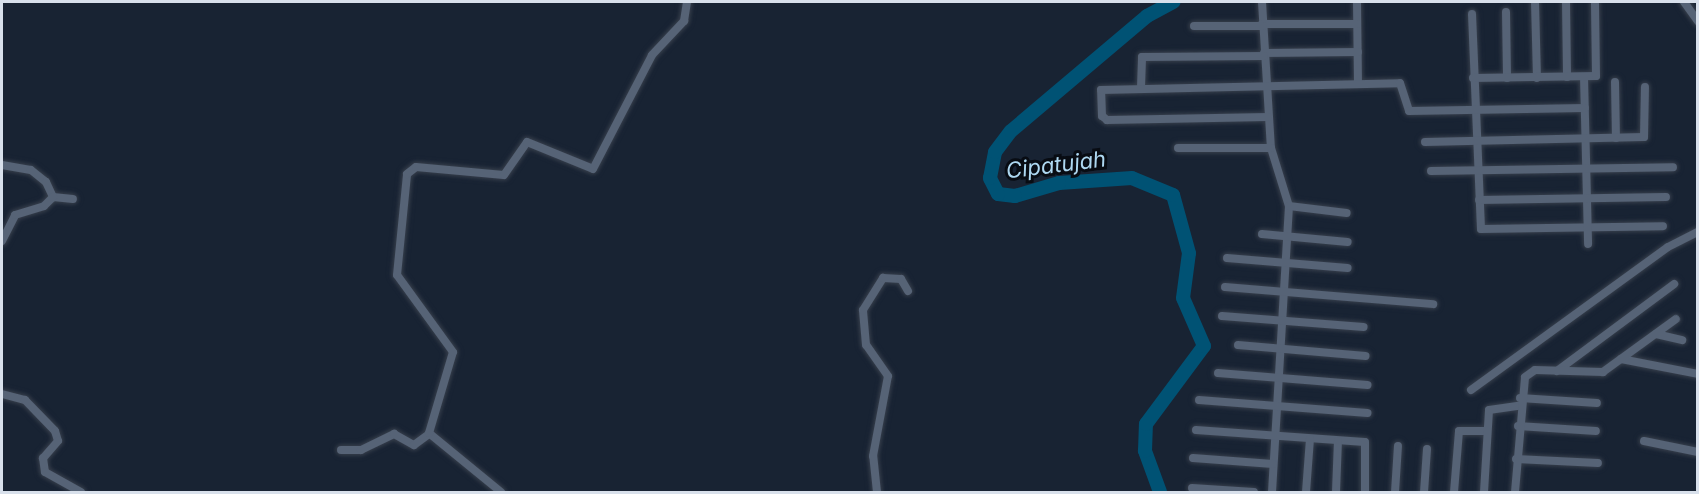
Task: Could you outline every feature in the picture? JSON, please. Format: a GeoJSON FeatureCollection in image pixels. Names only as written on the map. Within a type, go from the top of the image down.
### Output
{"type":"FeatureCollection","features":[{"type":"Feature","properties":{"kind":"street"},"geometry":{"type":"LineString","coordinates":[[341,450],[361,450],[394,434],[414,445],[429,434],[453,352],[397,275],[407,174],[416,167],[504,175],[527,142],[593,169],[652,55],[684,21],[687,2]]}},
{"type":"Feature","properties":{"kind":"street"},"geometry":{"type":"LineString","coordinates":[[1262,2],[1271,148],[1289,206],[1272,492]]}},
{"type":"Feature","properties":{"kind":"street"},"geometry":{"type":"LineString","coordinates":[[1357,2],[1358,83]]}},
{"type":"Feature","properties":{"kind":"street"},"geometry":{"type":"LineString","coordinates":[[1535,2],[1537,78]]}},
{"type":"Feature","properties":{"kind":"street"},"geometry":{"type":"LineString","coordinates":[[1566,2],[1567,77]]}},
{"type":"Feature","properties":{"kind":"street"},"geometry":{"type":"LineString","coordinates":[[1473,78],[1584,77],[1597,74],[1595,2]]}},
{"type":"Feature","properties":{"kind":"street"},"geometry":{"type":"LineString","coordinates":[[1684,2],[1698,21]]}},
{"type":"Feature","properties":{"kind":"street"},"geometry":{"type":"LineString","coordinates":[[1506,12],[1507,78]]}},
{"type":"Feature","properties":{"kind":"street"},"geometry":{"type":"LineString","coordinates":[[1472,14],[1473,78],[1478,110],[1479,200],[1483,229],[1663,226]]}},
{"type":"Feature","properties":{"kind":"street"},"geometry":{"type":"LineString","coordinates":[[1194,26],[1357,24]]}},
{"type":"Feature","properties":{"kind":"street"},"geometry":{"type":"LineString","coordinates":[[1142,87],[1142,57],[1358,52]]}},
{"type":"Feature","properties":{"kind":"street"},"geometry":{"type":"LineString","coordinates":[[1584,77],[1588,244]]}},
{"type":"Feature","properties":{"kind":"street"},"geometry":{"type":"LineString","coordinates":[[1615,82],[1616,138]]}},
{"type":"Feature","properties":{"kind":"street"},"geometry":{"type":"LineString","coordinates":[[1268,117],[1103,119],[1103,88],[1401,83],[1407,111],[1585,108]]}},
{"type":"Feature","properties":{"kind":"street"},"geometry":{"type":"LineString","coordinates":[[1425,142],[1645,136],[1645,87]]}},
{"type":"Feature","properties":{"kind":"street"},"geometry":{"type":"LineString","coordinates":[[1178,148],[1271,148]]}},
{"type":"Feature","properties":{"kind":"street"},"geometry":{"type":"LineString","coordinates":[[2,165],[31,170],[46,182],[53,197]]}},
{"type":"Feature","properties":{"kind":"street"},"geometry":{"type":"LineString","coordinates":[[1431,171],[1673,167]]}},
{"type":"Feature","properties":{"kind":"street"},"geometry":{"type":"LineString","coordinates":[[2,241],[12,217],[42,207],[53,197],[73,199]]}},
{"type":"Feature","properties":{"kind":"street"},"geometry":{"type":"LineString","coordinates":[[1479,200],[1666,197]]}},
{"type":"Feature","properties":{"kind":"street"},"geometry":{"type":"LineString","coordinates":[[1289,206],[1347,213]]}},
{"type":"Feature","properties":{"kind":"street"},"geometry":{"type":"LineString","coordinates":[[1471,390],[1668,247],[1698,232]]}},
{"type":"Feature","properties":{"kind":"street"},"geometry":{"type":"LineString","coordinates":[[1262,234],[1348,242]]}},
{"type":"Feature","properties":{"kind":"street"},"geometry":{"type":"LineString","coordinates":[[1227,258],[1348,268]]}},
{"type":"Feature","properties":{"kind":"street"},"geometry":{"type":"LineString","coordinates":[[877,492],[873,456],[888,376],[866,345],[860,328],[863,310],[884,278],[902,279],[908,291]]}},
{"type":"Feature","properties":{"kind":"street"},"geometry":{"type":"LineString","coordinates":[[1557,371],[1674,284]]}},
{"type":"Feature","properties":{"kind":"street"},"geometry":{"type":"LineString","coordinates":[[1225,288],[1433,304]]}},
{"type":"Feature","properties":{"kind":"street"},"geometry":{"type":"LineString","coordinates":[[1222,316],[1364,327]]}},
{"type":"Feature","properties":{"kind":"street"},"geometry":{"type":"LineString","coordinates":[[1515,492],[1522,381],[1532,372],[1600,373],[1676,319]]}},
{"type":"Feature","properties":{"kind":"street"},"geometry":{"type":"LineString","coordinates":[[1656,334],[1682,340]]}},
{"type":"Feature","properties":{"kind":"street"},"geometry":{"type":"LineString","coordinates":[[1238,345],[1366,356]]}},
{"type":"Feature","properties":{"kind":"street"},"geometry":{"type":"LineString","coordinates":[[1621,359],[1698,374]]}},
{"type":"Feature","properties":{"kind":"street"},"geometry":{"type":"LineString","coordinates":[[1218,373],[1368,385]]}},
{"type":"Feature","properties":{"kind":"street"},"geometry":{"type":"LineString","coordinates":[[2,394],[27,402],[56,433],[58,441],[43,460],[45,472],[81,492]]}},
{"type":"Feature","properties":{"kind":"street"},"geometry":{"type":"LineString","coordinates":[[1199,400],[1368,413]]}},
{"type":"Feature","properties":{"kind":"street"},"geometry":{"type":"LineString","coordinates":[[1484,492],[1487,432],[1491,408],[1520,402],[1597,403]]}},
{"type":"Feature","properties":{"kind":"street"},"geometry":{"type":"LineString","coordinates":[[1518,426],[1596,431]]}},
{"type":"Feature","properties":{"kind":"street"},"geometry":{"type":"LineString","coordinates":[[1196,430],[1366,444],[1365,492]]}},
{"type":"Feature","properties":{"kind":"street"},"geometry":{"type":"LineString","coordinates":[[1454,492],[1459,431],[1487,432]]}},
{"type":"Feature","properties":{"kind":"street"},"geometry":{"type":"LineString","coordinates":[[429,434],[501,492]]}},
{"type":"Feature","properties":{"kind":"street"},"geometry":{"type":"LineString","coordinates":[[1306,492],[1310,439]]}},
{"type":"Feature","properties":{"kind":"street"},"geometry":{"type":"LineString","coordinates":[[1336,492],[1338,441]]}},
{"type":"Feature","properties":{"kind":"street"},"geometry":{"type":"LineString","coordinates":[[1644,441],[1698,453]]}},
{"type":"Feature","properties":{"kind":"street"},"geometry":{"type":"LineString","coordinates":[[1395,492],[1398,446]]}},
{"type":"Feature","properties":{"kind":"street"},"geometry":{"type":"LineString","coordinates":[[1424,492],[1426,449]]}},
{"type":"Feature","properties":{"kind":"street"},"geometry":{"type":"LineString","coordinates":[[1193,458],[1273,464]]}},
{"type":"Feature","properties":{"kind":"street"},"geometry":{"type":"LineString","coordinates":[[1516,459],[1598,463]]}},
{"type":"Feature","properties":{"kind":"street"},"geometry":{"type":"LineString","coordinates":[[1192,488],[1254,492]]}},
{"type":"Feature","properties":{"kind":"waterway","name":"Cipatujah"},"geometry":{"type":"LineString","coordinates":[[1160,492],[1145,451],[1146,424],[1204,346],[1183,298],[1189,253],[1173,195],[1132,178],[1059,183],[1015,196],[998,194],[990,178],[995,152],[1011,131],[1147,16],[1173,2]]}}]}
